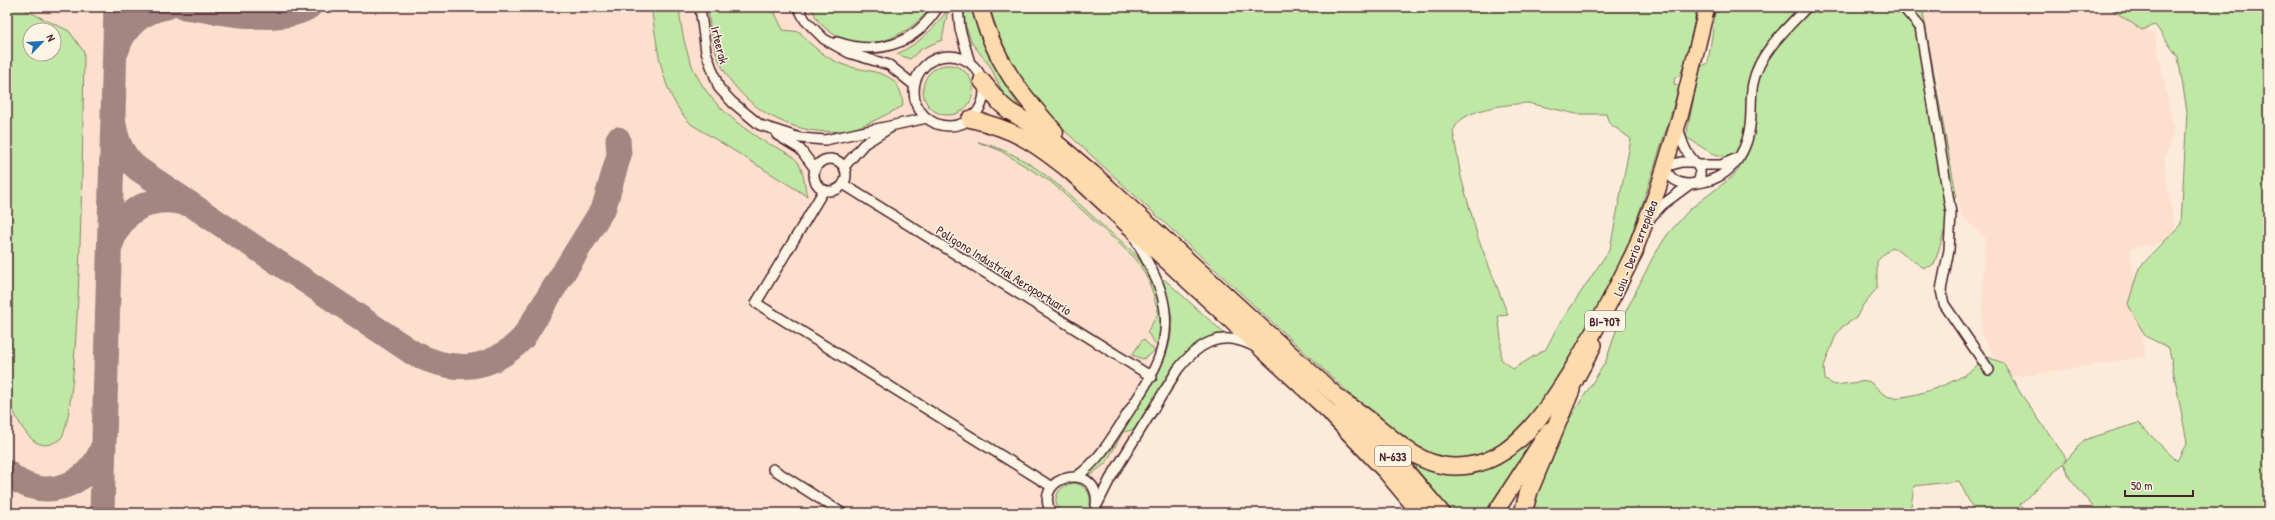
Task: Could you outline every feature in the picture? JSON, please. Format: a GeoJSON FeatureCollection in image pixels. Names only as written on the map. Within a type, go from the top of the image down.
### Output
{"type":"FeatureCollection","features":[{"type":"Feature","properties":{"kind":"highway"},"geometry":{"type":"LineString","coordinates":[[980,7],[990,36],[1015,86],[1092,173]]}},
{"type":"Feature","properties":{"kind":"highway"},"geometry":{"type":"LineString","coordinates":[[982,81],[1009,111],[1041,130],[1092,173],[1337,408]]}},
{"type":"Feature","properties":{"kind":"highway"},"geometry":{"type":"LineString","coordinates":[[970,119],[1006,129],[1037,145],[1070,171],[1128,226],[1270,355],[1337,408],[1358,410],[1413,453],[1430,462],[1446,466],[1464,467],[1485,461],[1505,451],[1538,419],[1581,352],[1635,251]]}},
{"type":"Feature","properties":{"kind":"highway"},"geometry":{"type":"LineString","coordinates":[[1523,513],[1529,491],[1571,390]]}},
{"type":"Feature","properties":{"kind":"highway","name":"N-633"},"geometry":{"type":"LineString","coordinates":[[1337,408],[1421,513]]}},
{"type":"Feature","properties":{"kind":"highway","name":"N-633"},"geometry":{"type":"LineString","coordinates":[[1337,408],[1400,465],[1441,513]]}},
{"type":"Feature","properties":{"kind":"highway"},"geometry":{"type":"LineString","coordinates":[[1388,472],[1416,513]]}},
{"type":"Feature","properties":{"kind":"main road","name":"Loiu - Derio errepidea"},"geometry":{"type":"LineString","coordinates":[[1495,513],[1520,476],[1571,390],[1612,307],[1645,224],[1678,126],[1695,63],[1707,7]]}},
{"type":"Feature","properties":{"kind":"street","name":"Irteerak"},"geometry":{"type":"LineString","coordinates":[[700,7],[706,52],[719,88],[732,102],[760,125]]}},
{"type":"Feature","properties":{"kind":"street"},"geometry":{"type":"LineString","coordinates":[[798,7],[805,20],[824,39],[849,53],[889,65],[914,85]]}},
{"type":"Feature","properties":{"kind":"street"},"geometry":{"type":"LineString","coordinates":[[824,39],[865,49],[892,45],[922,27],[938,7]]}},
{"type":"Feature","properties":{"kind":"street"},"geometry":{"type":"LineString","coordinates":[[958,7],[960,29],[970,63],[982,81],[983,94],[980,106],[970,119],[953,126],[939,124],[927,118],[919,109],[914,98],[914,85],[921,69],[936,58],[954,56],[970,63]]}},
{"type":"Feature","properties":{"kind":"street"},"geometry":{"type":"LineString","coordinates":[[1738,157],[1721,165],[1681,162],[1665,167],[1668,174],[1674,180],[1693,184],[1710,182],[1728,173],[1738,157],[1748,138],[1753,83],[1759,67],[1774,42],[1807,7]]}},
{"type":"Feature","properties":{"kind":"street"},"geometry":{"type":"LineString","coordinates":[[1903,7],[1920,27],[1951,213],[1949,250],[1941,290],[1944,304],[1989,370]]}},
{"type":"Feature","properties":{"kind":"street"},"geometry":{"type":"LineString","coordinates":[[760,125],[800,138],[825,140],[927,118]]}},
{"type":"Feature","properties":{"kind":"street"},"geometry":{"type":"LineString","coordinates":[[844,166],[864,144],[900,123]]}},
{"type":"Feature","properties":{"kind":"street"},"geometry":{"type":"LineString","coordinates":[[760,125],[800,149],[815,169]]}},
{"type":"Feature","properties":{"kind":"street"},"geometry":{"type":"LineString","coordinates":[[1645,224],[1662,205],[1693,184],[1701,171],[1686,150],[1678,126]]}},
{"type":"Feature","properties":{"kind":"street"},"geometry":{"type":"LineString","coordinates":[[828,158],[840,162],[844,166],[846,178],[844,184],[835,190],[824,190],[815,181],[815,169],[818,164],[828,158]]}},
{"type":"Feature","properties":{"kind":"street","name":"Polígono Industrial Aeroportuario"},"geometry":{"type":"LineString","coordinates":[[844,184],[1152,377]]}},
{"type":"Feature","properties":{"kind":"street"},"geometry":{"type":"LineString","coordinates":[[824,190],[756,303],[1052,487]]}},
{"type":"Feature","properties":{"kind":"street"},"geometry":{"type":"LineString","coordinates":[[1076,477],[1097,459],[1152,377],[1164,345],[1165,313],[1161,292],[1128,226]]}},
{"type":"Feature","properties":{"kind":"street"},"geometry":{"type":"LineString","coordinates":[[1095,510],[1110,479],[1178,369],[1198,347],[1210,342],[1226,339],[1243,341],[1270,355]]}},
{"type":"Feature","properties":{"kind":"street"},"geometry":{"type":"LineString","coordinates":[[773,469],[842,513]]}},
{"type":"Feature","properties":{"kind":"street"},"geometry":{"type":"LineString","coordinates":[[1051,513],[1047,502],[1052,487],[1062,478],[1076,477],[1086,481],[1093,489],[1096,495],[1095,510]]}},
{"type":"Feature","properties":{"kind":"shaded area"},"geometry":{"type":"Polygon","coordinates":[[[7,7],[990,7],[1003,44],[1043,108],[1158,217],[1127,248],[1135,254],[1147,271],[1158,301],[1159,339],[1155,351],[1146,358],[1176,383],[1132,453],[1109,495],[1102,513],[7,513],[7,7]]]}},
{"type":"Feature","properties":{"kind":"shaded area"},"geometry":{"type":"Polygon","coordinates":[[[1919,7],[2113,7],[2155,36],[2174,130],[2164,161],[2176,240],[2130,249],[2145,357],[2007,378],[1981,334],[1985,238],[1960,214],[1937,74],[1919,7]]]}},
{"type":"Feature","properties":{"kind":"green space"},"geometry":{"type":"Polygon","coordinates":[[[7,7],[19,7],[50,22],[22,22],[22,62],[62,62],[62,28],[69,31],[84,52],[80,256],[73,376],[68,417],[61,438],[51,444],[43,445],[36,442],[29,436],[18,421],[7,397],[7,7]]]}},
{"type":"Feature","properties":{"kind":"green space"},"geometry":{"type":"Polygon","coordinates":[[[651,7],[679,7],[682,30],[693,68],[712,99],[741,126],[760,139],[794,157],[802,173],[807,196],[691,124],[681,112],[673,98],[662,69],[651,7]]]}},
{"type":"Feature","properties":{"kind":"green space"},"geometry":{"type":"Polygon","coordinates":[[[708,7],[772,7],[783,30],[800,32],[814,47],[832,60],[854,68],[874,72],[891,79],[897,85],[901,94],[903,106],[881,118],[858,127],[841,131],[822,132],[803,129],[785,123],[752,103],[738,90],[727,75],[718,58],[714,46],[708,7]]]}},
{"type":"Feature","properties":{"kind":"green space"},"geometry":{"type":"Polygon","coordinates":[[[811,7],[931,7],[908,29],[894,37],[880,42],[865,43],[850,41],[836,35],[820,23],[811,7]]]}},
{"type":"Feature","properties":{"kind":"green space"},"geometry":{"type":"Polygon","coordinates":[[[964,7],[971,7],[975,21],[991,60],[1021,109],[1004,95],[990,66],[972,43],[965,24],[964,7]]]}},
{"type":"Feature","properties":{"kind":"green space"},"geometry":{"type":"Polygon","coordinates":[[[990,7],[1697,7],[1690,45],[1680,76],[1675,77],[1674,84],[1680,85],[1650,181],[1626,251],[1603,301],[1550,389],[1521,432],[1480,458],[1435,458],[1415,447],[1350,394],[1066,132],[1041,104],[1019,74],[1010,59],[995,25],[990,7]],[[1528,103],[1502,106],[1483,110],[1466,117],[1458,123],[1453,131],[1461,177],[1478,238],[1508,315],[1498,316],[1501,338],[1501,359],[1513,369],[1546,349],[1556,329],[1610,249],[1631,139],[1609,123],[1606,114],[1576,114],[1528,103]]]}},
{"type":"Feature","properties":{"kind":"green space"},"geometry":{"type":"Polygon","coordinates":[[[1716,7],[1922,7],[1956,194],[1934,265],[1924,268],[1892,247],[1877,261],[1877,288],[1863,305],[1856,318],[1842,327],[1836,335],[1824,366],[1825,380],[1835,385],[1868,381],[1887,396],[1910,396],[1938,388],[1963,376],[1979,363],[1980,354],[2003,363],[2021,394],[2066,458],[2065,462],[2084,440],[2138,423],[2177,461],[2187,442],[2169,348],[2145,336],[2128,304],[2139,268],[2181,224],[2187,111],[2178,57],[2155,25],[2142,30],[2108,7],[2268,7],[2268,513],[2098,513],[2070,479],[2064,463],[2020,504],[2029,513],[1975,513],[1959,481],[1914,486],[1910,513],[1532,513],[1536,492],[1552,447],[1606,361],[1616,331],[1652,259],[1667,235],[1690,209],[1732,177],[1738,170],[1738,165],[1729,158],[1711,153],[1686,137],[1700,67],[1708,63],[1716,7]]]}},
{"type":"Feature","properties":{"kind":"green space"},"geometry":{"type":"Polygon","coordinates":[[[948,9],[942,40],[921,49],[910,59],[897,54],[926,35],[948,9]]]}},
{"type":"Feature","properties":{"kind":"green space"},"geometry":{"type":"Polygon","coordinates":[[[953,65],[958,66],[966,72],[972,80],[972,100],[966,108],[958,114],[943,115],[938,114],[930,108],[924,100],[923,85],[924,80],[930,72],[938,66],[953,65]]]}},
{"type":"Feature","properties":{"kind":"green space"},"geometry":{"type":"Polygon","coordinates":[[[978,142],[1014,155],[1046,175],[1128,247],[1137,257],[1152,281],[1156,292],[1160,313],[1157,346],[1147,332],[1158,314],[1156,306],[1147,278],[1135,258],[1051,182],[999,150],[978,142]]]}},
{"type":"Feature","properties":{"kind":"green space"},"geometry":{"type":"Polygon","coordinates":[[[1164,279],[1225,334],[1201,341],[1181,358],[1137,429],[1123,432],[1106,463],[1089,476],[1087,473],[1099,463],[1138,407],[1158,374],[1165,357],[1170,340],[1172,318],[1162,281],[1164,279]]]}},
{"type":"Feature","properties":{"kind":"green space"},"geometry":{"type":"Polygon","coordinates":[[[1143,339],[1155,351],[1143,359],[1132,355],[1143,339]]]}},
{"type":"Feature","properties":{"kind":"green space"},"geometry":{"type":"Polygon","coordinates":[[[1555,406],[1485,513],[1453,513],[1410,461],[1459,474],[1555,406]]]}},
{"type":"Feature","properties":{"kind":"green space"},"geometry":{"type":"Polygon","coordinates":[[[1074,483],[1087,490],[1090,499],[1089,508],[1086,513],[1061,513],[1056,503],[1057,494],[1068,484],[1074,483]]]}},
{"type":"Feature","properties":{"kind":"taxiway"},"geometry":{"type":"LineString","coordinates":[[102,513],[116,7]]}},
{"type":"Feature","properties":{"kind":"taxiway"},"geometry":{"type":"LineString","coordinates":[[117,50],[124,34],[136,21],[150,12],[167,7]]}},
{"type":"Feature","properties":{"kind":"taxiway"},"geometry":{"type":"LineString","coordinates":[[185,7],[248,16],[282,16],[297,13],[309,7]]}},
{"type":"Feature","properties":{"kind":"taxiway"},"geometry":{"type":"LineString","coordinates":[[113,118],[116,133],[123,153],[138,169],[413,353],[428,360],[457,366],[471,366],[498,358],[523,338],[604,207],[619,155],[618,139]]}},
{"type":"Feature","properties":{"kind":"taxiway"},"geometry":{"type":"LineString","coordinates":[[111,244],[123,221],[140,207],[162,201],[175,201],[188,204]]}},
{"type":"Feature","properties":{"kind":"taxiway"},"geometry":{"type":"LineString","coordinates":[[7,472],[20,482],[34,487],[48,489],[62,487],[75,481],[87,472],[96,460],[103,446]]}}]}
